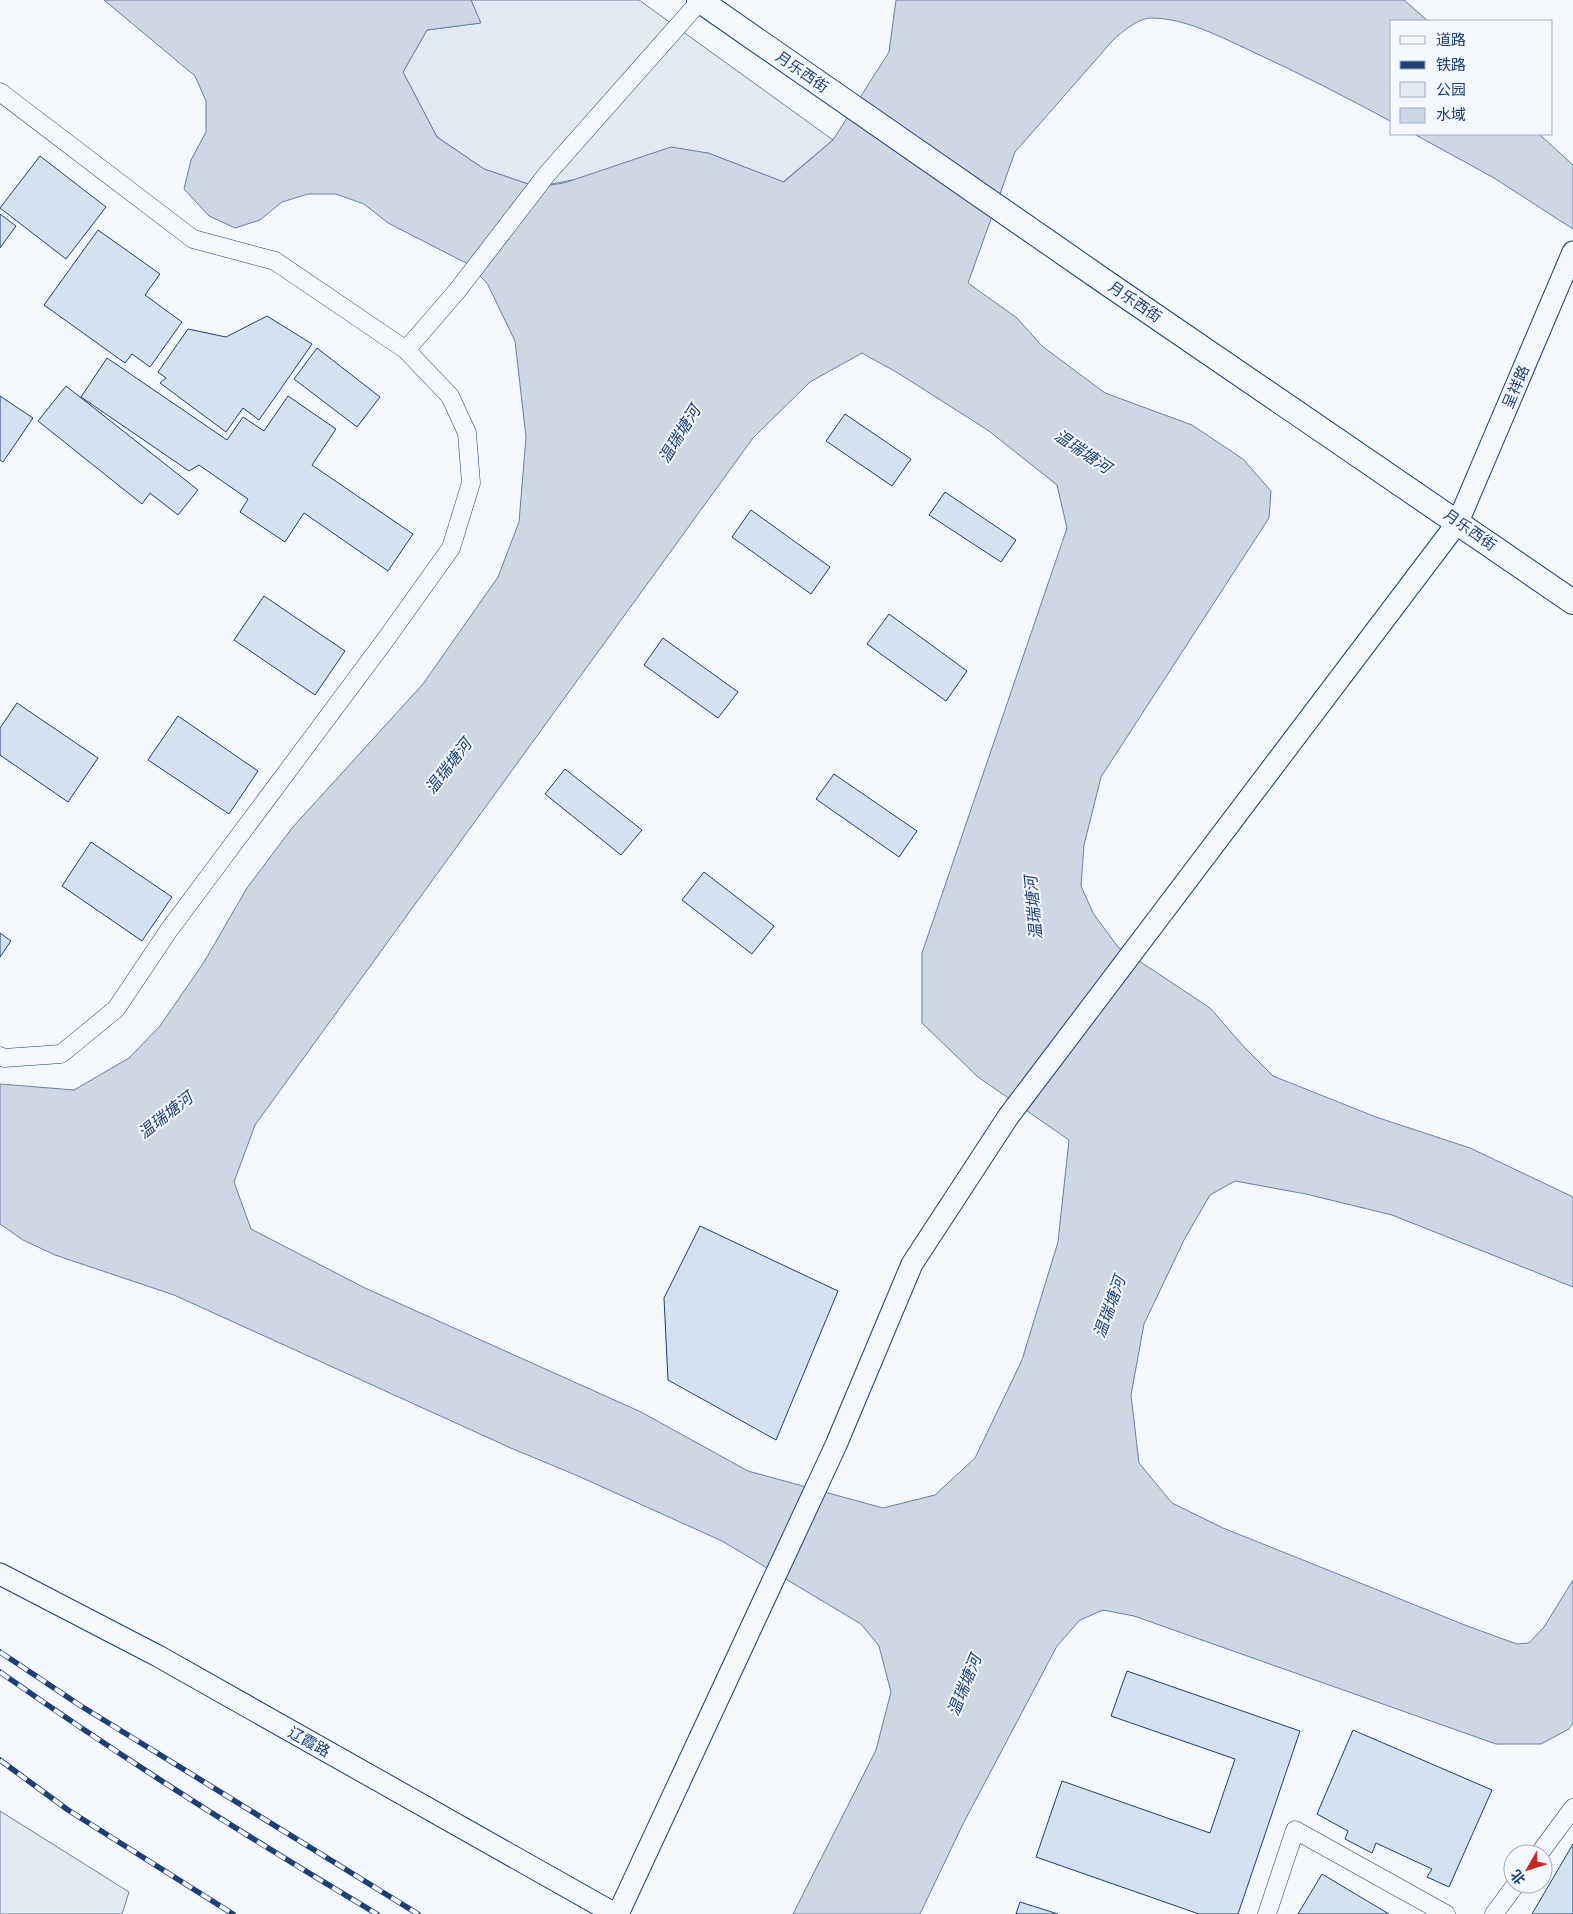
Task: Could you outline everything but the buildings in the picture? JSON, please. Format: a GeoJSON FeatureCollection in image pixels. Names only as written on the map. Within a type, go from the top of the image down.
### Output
{"type":"FeatureCollection","features":[{"type":"Feature","properties":{"kind":"main road","name":"月乐西街"},"geometry":{"type":"LineString","coordinates":[[700,0],[1104,281],[1573,602]]}},
{"type":"Feature","properties":{"kind":"street"},"geometry":{"type":"LineString","coordinates":[[406,350],[457,291],[547,174],[700,0]]}},
{"type":"Feature","properties":{"kind":"street"},"geometry":{"type":"LineString","coordinates":[[0,92],[193,239],[275,261],[406,350],[420,362],[450,396],[467,432],[471,483],[451,548],[386,639],[169,930],[116,1009],[61,1054],[4,1058],[0,1056]]}},
{"type":"Feature","properties":{"kind":"street","name":"呈祥路"},"geometry":{"type":"LineString","coordinates":[[617,1914],[836,1445],[912,1264],[1008,1117],[1458,522],[1573,252]]}},
{"type":"Feature","properties":{"kind":"street","name":"辽霞路"},"geometry":{"type":"LineString","coordinates":[[0,1574],[158,1656],[617,1914]]}},
{"type":"Feature","properties":{"kind":"street"},"geometry":{"type":"LineString","coordinates":[[1546,1844],[1573,1808]]}},
{"type":"Feature","properties":{"kind":"street"},"geometry":{"type":"LineString","coordinates":[[1267,1914],[1294,1830],[1446,1914]]}},
{"type":"Feature","properties":{"kind":"street"},"geometry":{"type":"LineString","coordinates":[[1494,1914],[1509,1894]]}},
{"type":"Feature","properties":{"kind":"green space"},"geometry":{"type":"Polygon","coordinates":[[[471,0],[639,0],[833,140],[783,182],[708,153],[537,187],[484,169],[437,137],[403,72],[427,30],[480,23],[471,0]]]}},
{"type":"Feature","properties":{"kind":"green space"},"geometry":{"type":"Polygon","coordinates":[[[0,1811],[129,1892],[122,1914],[0,1914],[0,1811]]]}},
{"type":"Feature","properties":{"kind":"water","name":"温瑞塘河"},"geometry":{"type":"Polygon","coordinates":[[[104,0],[471,0],[481,23],[427,30],[403,72],[437,137],[484,169],[537,187],[564,183],[671,147],[708,153],[784,182],[833,140],[889,52],[896,0],[1404,0],[1427,20],[1390,20],[1390,121],[1340,94],[1204,30],[1166,19],[1148,18],[1137,22],[1114,39],[1015,152],[968,283],[1017,318],[1042,346],[1105,393],[1192,425],[1243,459],[1271,491],[1269,518],[1101,777],[1084,845],[1081,886],[1093,913],[1118,947],[1210,1008],[1244,1047],[1273,1076],[1376,1117],[1470,1148],[1573,1197],[1573,1287],[1392,1215],[1306,1194],[1235,1181],[1210,1195],[1184,1240],[1144,1324],[1131,1395],[1139,1463],[1172,1503],[1223,1528],[1517,1644],[1529,1643],[1544,1627],[1573,1580],[1573,1723],[1569,1729],[1541,1744],[1496,1744],[1134,1616],[1103,1610],[1080,1620],[1057,1646],[963,1824],[920,1914],[793,1914],[876,1750],[891,1692],[879,1646],[861,1624],[722,1541],[513,1449],[174,1295],[55,1255],[23,1240],[0,1224],[0,1084],[74,1090],[129,1058],[160,1026],[204,962],[247,888],[292,828],[423,684],[498,577],[519,522],[526,437],[515,341],[487,283],[468,264],[388,223],[364,204],[336,194],[308,194],[282,202],[260,220],[235,228],[209,216],[184,189],[191,160],[206,132],[206,101],[195,76],[104,0]],[[862,353],[810,382],[753,438],[255,1125],[234,1182],[251,1229],[365,1288],[641,1412],[748,1471],[883,1508],[935,1495],[975,1458],[1022,1360],[1058,1242],[1069,1140],[978,1077],[922,1023],[922,953],[1067,528],[1057,485],[989,431],[898,373],[862,353]]]}},
{"type":"Feature","properties":{"kind":"water"},"geometry":{"type":"Polygon","coordinates":[[[1416,135],[1540,135],[1573,165],[1573,229],[1494,178],[1416,135]]]}},
{"type":"Feature","properties":{"kind":"railway"},"geometry":{"type":"LineString","coordinates":[[0,1652],[81,1706],[418,1914]]}},
{"type":"Feature","properties":{"kind":"railway"},"geometry":{"type":"LineString","coordinates":[[0,1672],[186,1797],[377,1914]]}},
{"type":"Feature","properties":{"kind":"railway"},"geometry":{"type":"LineString","coordinates":[[0,1760],[68,1810],[233,1914]]}}]}
